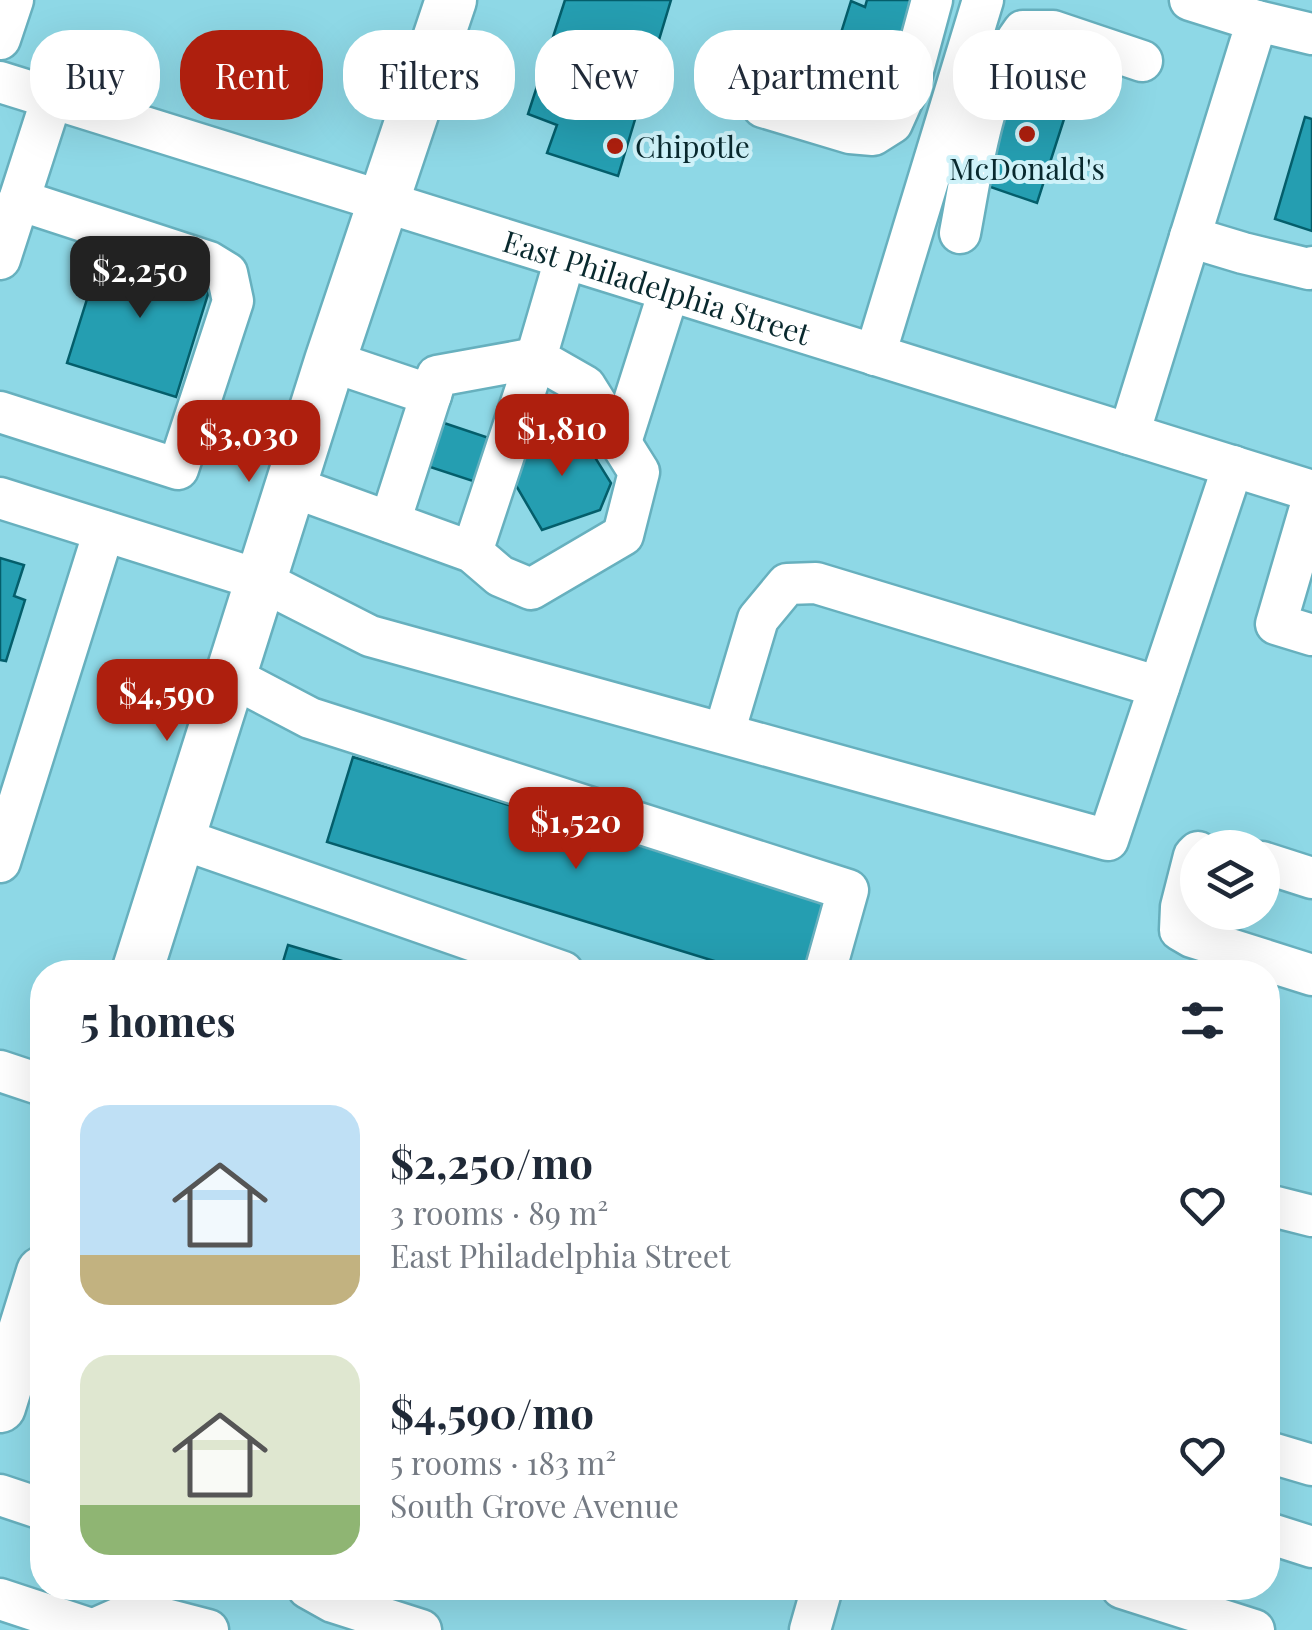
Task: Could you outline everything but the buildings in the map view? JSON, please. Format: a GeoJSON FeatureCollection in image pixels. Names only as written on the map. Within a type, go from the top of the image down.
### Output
{"type":"FeatureCollection","features":[{"type":"Feature","properties":{"kind":"main road"},"geometry":{"type":"LineString","coordinates":[[141,960],[330,361],[451,0]]}},
{"type":"Feature","properties":{"kind":"main road"},"geometry":{"type":"LineString","coordinates":[[0,1406],[30,1310]]}},
{"type":"Feature","properties":{"kind":"street"},"geometry":{"type":"LineString","coordinates":[[0,38],[12,0]]}},
{"type":"Feature","properties":{"kind":"street"},"geometry":{"type":"LineString","coordinates":[[924,30],[932,0]]}},
{"type":"Feature","properties":{"kind":"street"},"geometry":{"type":"LineString","coordinates":[[876,355],[983,0]]}},
{"type":"Feature","properties":{"kind":"street"},"geometry":{"type":"LineString","coordinates":[[1190,0],[1312,34]]}},
{"type":"Feature","properties":{"kind":"street"},"geometry":{"type":"LineString","coordinates":[[1128,434],[1257,21]]}},
{"type":"Feature","properties":{"kind":"street"},"geometry":{"type":"LineString","coordinates":[[960,232],[987,105],[1008,52],[1023,31],[1053,31],[1138,73]]}},
{"type":"Feature","properties":{"kind":"street","name":"East Philadelphia Street"},"geometry":{"type":"LineString","coordinates":[[0,82],[30,91]]}},
{"type":"Feature","properties":{"kind":"street"},"geometry":{"type":"LineString","coordinates":[[0,260],[45,120]]}},
{"type":"Feature","properties":{"kind":"street","name":"East Philadelphia Street"},"geometry":{"type":"LineString","coordinates":[[122,120],[1312,491]]}},
{"type":"Feature","properties":{"kind":"street"},"geometry":{"type":"LineString","coordinates":[[806,120],[850,133],[873,135],[893,120]]}},
{"type":"Feature","properties":{"kind":"street"},"geometry":{"type":"LineString","coordinates":[[0,412],[178,469],[233,301],[226,273],[209,262],[19,200]]}},
{"type":"Feature","properties":{"kind":"street"},"geometry":{"type":"LineString","coordinates":[[1190,236],[1243,253],[1312,267]]}},
{"type":"Feature","properties":{"kind":"street"},"geometry":{"type":"LineString","coordinates":[[472,552],[565,259]]}},
{"type":"Feature","properties":{"kind":"street"},"geometry":{"type":"LineString","coordinates":[[622,442],[670,291]]}},
{"type":"Feature","properties":{"kind":"street"},"geometry":{"type":"LineString","coordinates":[[290,486],[472,552],[500,576],[531,588],[623,535],[639,472],[585,386],[536,358],[437,376],[390,522]]}},
{"type":"Feature","properties":{"kind":"street"},"geometry":{"type":"LineString","coordinates":[[330,361],[430,394]]}},
{"type":"Feature","properties":{"kind":"street"},"geometry":{"type":"LineString","coordinates":[[0,498],[260,580],[370,636],[1108,840],[1233,466]]}},
{"type":"Feature","properties":{"kind":"street"},"geometry":{"type":"LineString","coordinates":[[1312,500],[1276,624],[1312,635]]}},
{"type":"Feature","properties":{"kind":"street"},"geometry":{"type":"LineString","coordinates":[[0,862],[104,531]]}},
{"type":"Feature","properties":{"kind":"street"},"geometry":{"type":"LineString","coordinates":[[724,734],[758,619],[787,584],[816,583],[1159,687]]}},
{"type":"Feature","properties":{"kind":"street"},"geometry":{"type":"LineString","coordinates":[[230,676],[310,718],[848,890],[828,960]]}},
{"type":"Feature","properties":{"kind":"street"},"geometry":{"type":"LineString","coordinates":[[179,838],[529,960]]}},
{"type":"Feature","properties":{"kind":"street"},"geometry":{"type":"LineString","coordinates":[[1280,868],[1312,878]]}},
{"type":"Feature","properties":{"kind":"street"},"geometry":{"type":"LineString","coordinates":[[1180,930],[1265,960]]}},
{"type":"Feature","properties":{"kind":"street"},"geometry":{"type":"LineString","coordinates":[[1280,965],[1312,975]]}},
{"type":"Feature","properties":{"kind":"street"},"geometry":{"type":"LineString","coordinates":[[0,1072],[30,1081]]}},
{"type":"Feature","properties":{"kind":"street"},"geometry":{"type":"LineString","coordinates":[[1280,1206],[1311,1212]]}},
{"type":"Feature","properties":{"kind":"street"},"geometry":{"type":"LineString","coordinates":[[1280,1456],[1312,1465]]}},
{"type":"Feature","properties":{"kind":"street"},"geometry":{"type":"LineString","coordinates":[[0,1495],[30,1505]]}},
{"type":"Feature","properties":{"kind":"street"},"geometry":{"type":"LineString","coordinates":[[1280,1537],[1312,1547]]}},
{"type":"Feature","properties":{"kind":"street"},"geometry":{"type":"LineString","coordinates":[[0,1599],[94,1630],[136,1611],[208,1630]]}},
{"type":"Feature","properties":{"kind":"street"},"geometry":{"type":"LineString","coordinates":[[330,1600],[421,1630]]}},
{"type":"Feature","properties":{"kind":"street"},"geometry":{"type":"LineString","coordinates":[[810,1630],[819,1600]]}},
{"type":"Feature","properties":{"kind":"street"},"geometry":{"type":"LineString","coordinates":[[1160,1600],[1254,1630]]}},
{"type":"Feature","properties":{"kind":"place","name":"McDonald's"},"geometry":{"type":"Point","coordinates":[1027,134]}},
{"type":"Feature","properties":{"kind":"place","name":"Chipotle"},"geometry":{"type":"Point","coordinates":[615,146]}}]}
